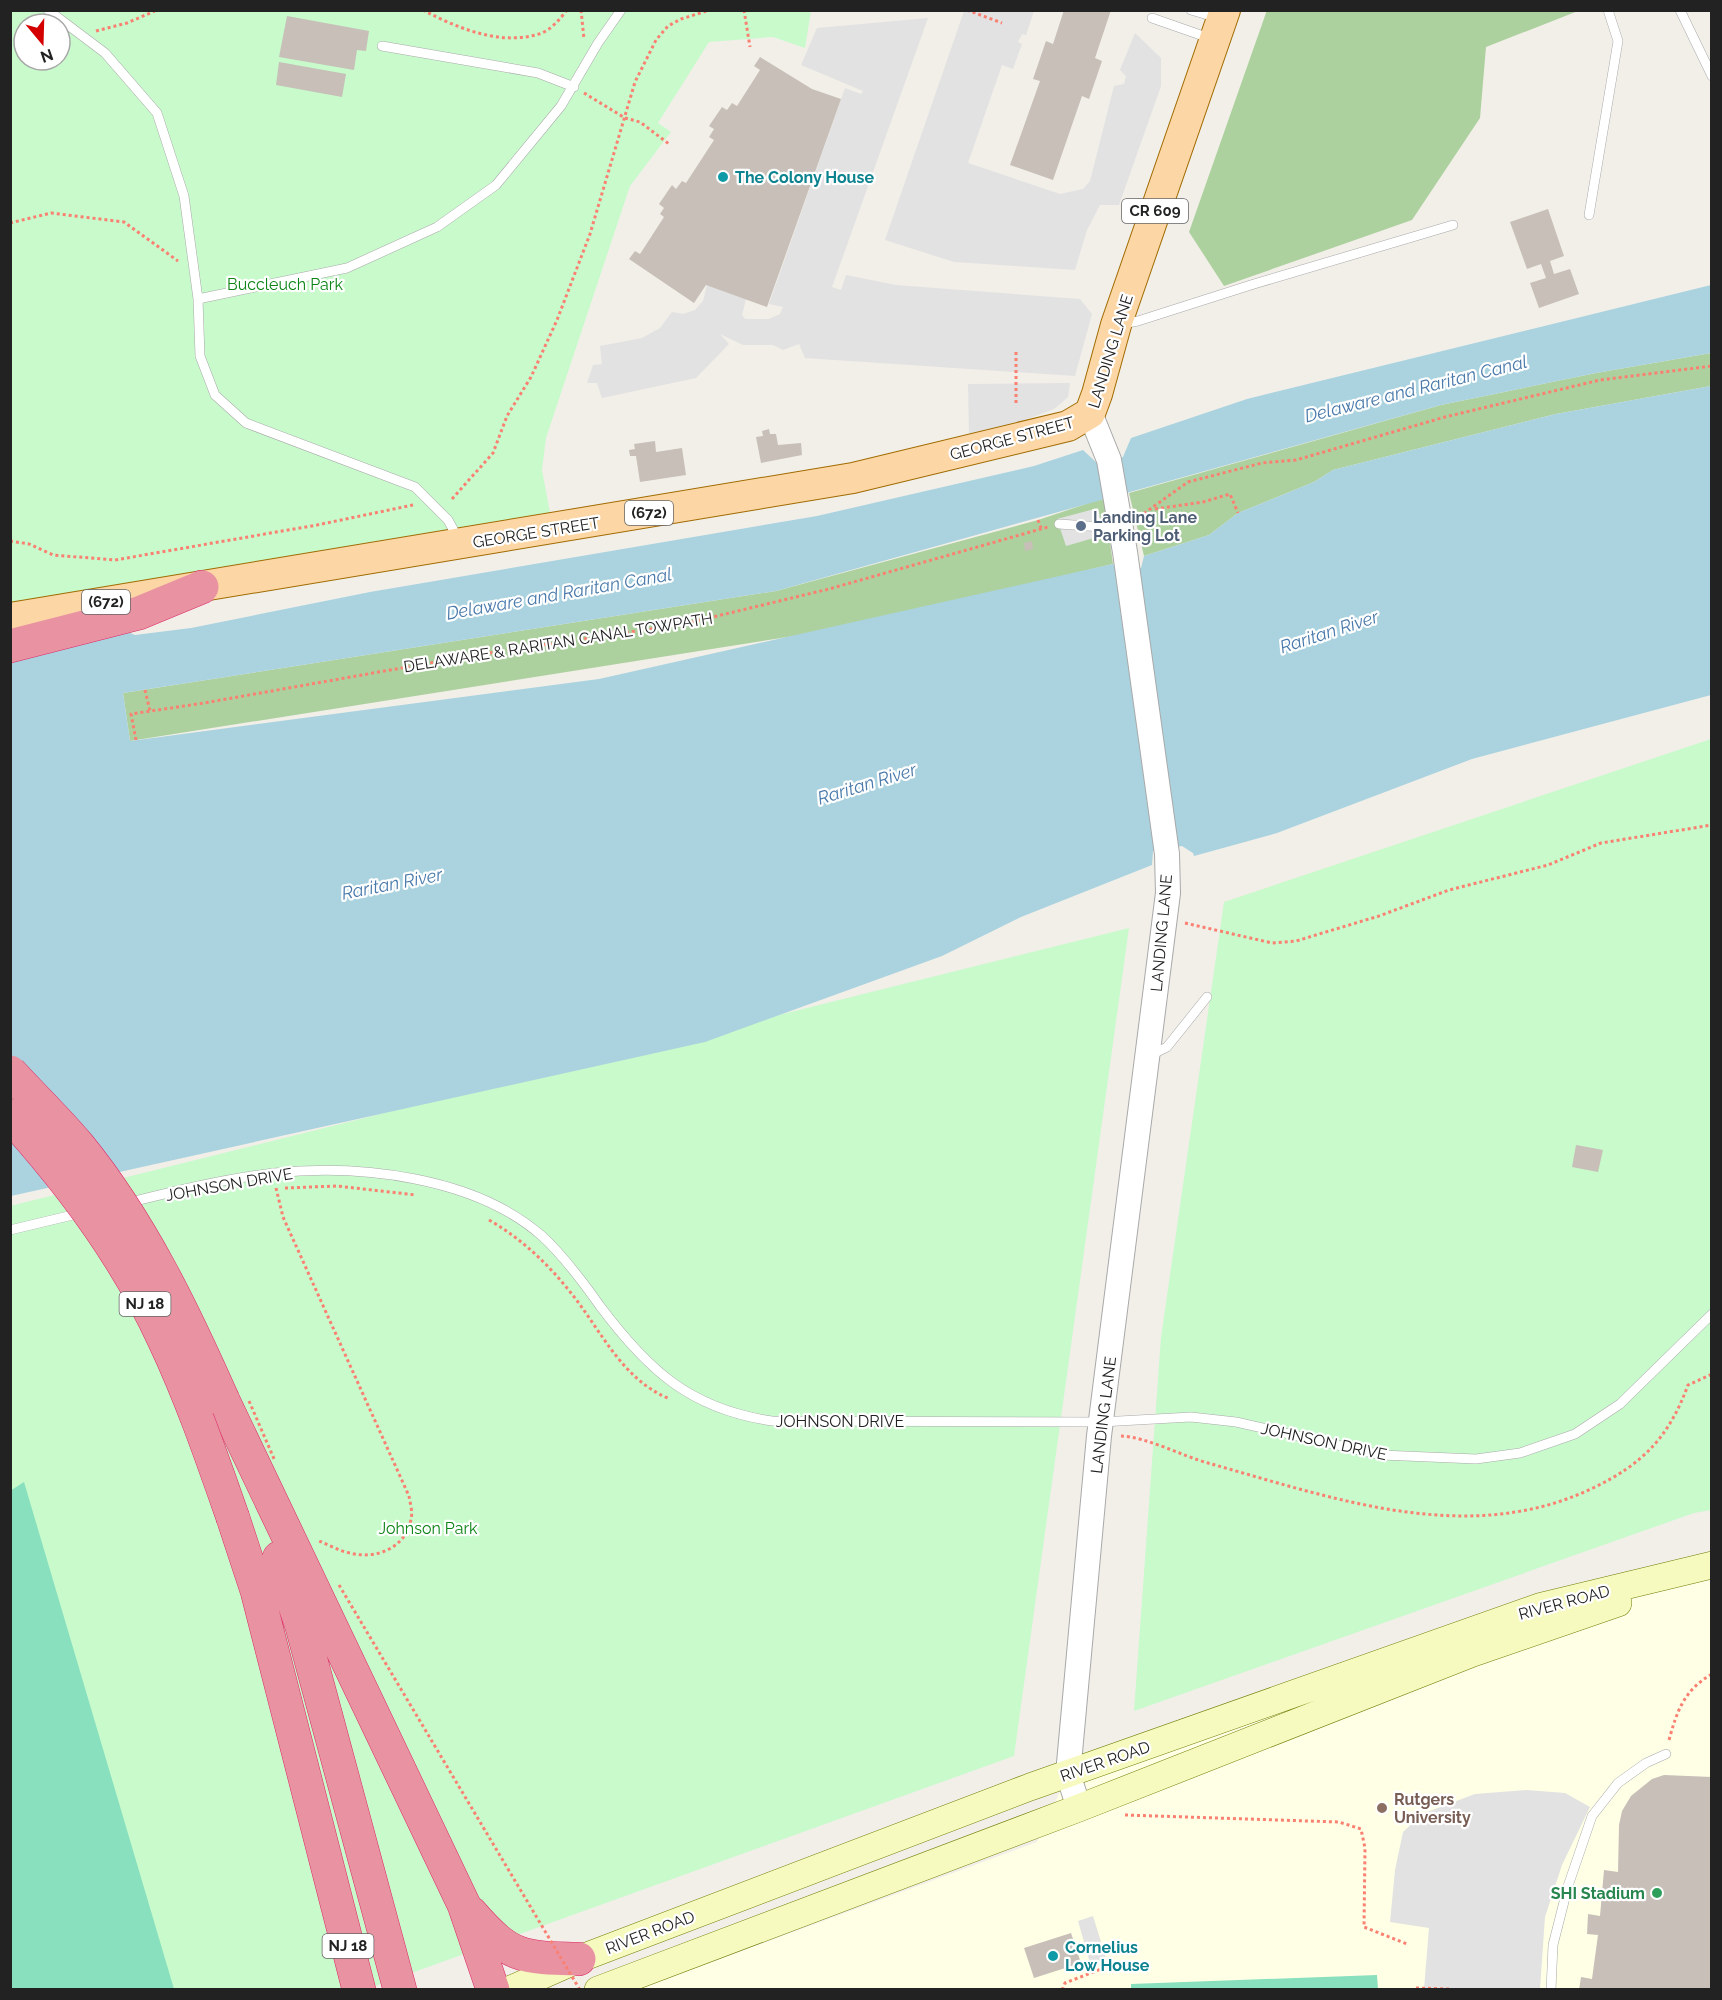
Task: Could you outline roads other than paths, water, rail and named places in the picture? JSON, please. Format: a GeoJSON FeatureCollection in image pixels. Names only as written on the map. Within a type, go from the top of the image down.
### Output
{"type":"FeatureCollection","features":[{"type":"Feature","properties":{"kind":"highway"},"geometry":{"type":"LineString","coordinates":[[10,646],[139,613],[202,587]]}},
{"type":"Feature","properties":{"kind":"highway","name":"NJ 18"},"geometry":{"type":"LineString","coordinates":[[10,1072],[79,1147],[120,1203],[158,1265],[191,1328],[224,1400],[275,1523],[400,1989]]}},
{"type":"Feature","properties":{"kind":"highway","name":"NJ 18"},"geometry":{"type":"LineString","coordinates":[[10,1116],[47,1156],[93,1218],[129,1275],[164,1339],[201,1428],[257,1591],[359,1989]]}},
{"type":"Feature","properties":{"kind":"highway"},"geometry":{"type":"LineString","coordinates":[[275,1523],[464,1905],[493,1989]]}},
{"type":"Feature","properties":{"kind":"highway"},"geometry":{"type":"LineString","coordinates":[[464,1905],[495,1941],[515,1952],[541,1958],[580,1974]]}},
{"type":"Feature","properties":{"kind":"main road","name":"LANDING LANE"},"geometry":{"type":"LineString","coordinates":[[1090,413],[1116,325],[1220,23]]}},
{"type":"Feature","properties":{"kind":"main road","name":"GEORGE STREET"},"geometry":{"type":"LineString","coordinates":[[10,618],[853,478],[1068,426],[1090,413]]}},
{"type":"Feature","properties":{"kind":"main road","name":"RIVER ROAD"},"geometry":{"type":"LineString","coordinates":[[509,1989],[580,1974],[1068,1774],[1542,1606],[1712,1565]]}},
{"type":"Feature","properties":{"kind":"main road","name":"RIVER ROAD"},"geometry":{"type":"LineString","coordinates":[[598,1989],[1079,1808],[1473,1653],[1712,1571]]}},
{"type":"Feature","properties":{"kind":"street","name":"LANDING LANE"},"geometry":{"type":"LineString","coordinates":[[1079,1808],[1068,1774],[1101,1422],[1166,924],[1167,854],[1125,552],[1124,521],[1109,459],[1090,413]]}},
{"type":"Feature","properties":{"kind":"lane"},"geometry":{"type":"LineString","coordinates":[[48,10],[105,53],[157,113],[184,196],[198,299],[200,356],[215,395],[246,423],[415,487],[448,520],[462,544]]}},
{"type":"Feature","properties":{"kind":"lane"},"geometry":{"type":"LineString","coordinates":[[198,299],[347,268],[437,227],[496,185],[561,106],[598,43],[621,10]]}},
{"type":"Feature","properties":{"kind":"lane"},"geometry":{"type":"LineString","coordinates":[[1191,10],[1220,23]]}},
{"type":"Feature","properties":{"kind":"lane"},"geometry":{"type":"LineString","coordinates":[[1589,214],[1618,41],[1608,10]]}},
{"type":"Feature","properties":{"kind":"lane"},"geometry":{"type":"LineString","coordinates":[[1680,10],[1712,76]]}},
{"type":"Feature","properties":{"kind":"lane"},"geometry":{"type":"LineString","coordinates":[[1152,18],[1220,23]]}},
{"type":"Feature","properties":{"kind":"lane"},"geometry":{"type":"LineString","coordinates":[[382,46],[538,73],[574,87]]}},
{"type":"Feature","properties":{"kind":"lane"},"geometry":{"type":"LineString","coordinates":[[1116,325],[1138,321],[1453,225]]}},
{"type":"Feature","properties":{"kind":"lane"},"geometry":{"type":"LineString","coordinates":[[1059,524],[1102,527],[1124,521]]}},
{"type":"Feature","properties":{"kind":"lane"},"geometry":{"type":"LineString","coordinates":[[1149,1056],[1167,1047],[1206,997]]}},
{"type":"Feature","properties":{"kind":"lane","name":"JOHNSON DRIVE"},"geometry":{"type":"LineString","coordinates":[[112,1206],[227,1180],[274,1173],[364,1173],[421,1181],[479,1197],[523,1222],[543,1237],[580,1278],[631,1346],[665,1379],[706,1403],[741,1415],[772,1421],[1101,1422],[1191,1417],[1236,1422],[1381,1455],[1476,1459],[1520,1453],[1575,1434],[1620,1404],[1712,1314]]}},
{"type":"Feature","properties":{"kind":"lane"},"geometry":{"type":"LineString","coordinates":[[10,1230],[101,1209]]}},
{"type":"Feature","properties":{"kind":"lane"},"geometry":{"type":"LineString","coordinates":[[1551,1989],[1553,1945],[1568,1886],[1592,1816],[1618,1783],[1646,1763],[1666,1754]]}},
{"type":"Feature","properties":{"kind":"water"},"geometry":{"type":"Polygon","coordinates":[[[1711,285],[1711,353],[1596,373],[1441,405],[776,591],[123,693],[130,741],[599,679],[1113,564],[1122,572],[1141,568],[1144,556],[1209,535],[1238,513],[1314,482],[1333,470],[1556,414],[1711,386],[1711,695],[1472,759],[1277,833],[1194,856],[1182,846],[1153,851],[1152,865],[1021,917],[942,956],[705,1042],[11,1196],[11,659],[123,630],[135,635],[191,628],[370,592],[817,516],[1034,466],[1083,450],[1099,465],[1123,457],[1131,438],[1247,399],[1711,285]]]}},
{"type":"Feature","properties":{"kind":"place","name":"The Colony House"},"geometry":{"type":"Point","coordinates":[723,177]}},
{"type":"Feature","properties":{"kind":"place","name":"Landing Lane Parking Lot"},"geometry":{"type":"Point","coordinates":[1081,526]}},
{"type":"Feature","properties":{"kind":"place","name":"Rutgers University"},"geometry":{"type":"Point","coordinates":[1382,1808]}},
{"type":"Feature","properties":{"kind":"place","name":"SHI Stadium"},"geometry":{"type":"Point","coordinates":[1657,1893]}},
{"type":"Feature","properties":{"kind":"place","name":"Cornelius Low House"},"geometry":{"type":"Point","coordinates":[1053,1956]}},
{"type":"Feature","properties":{"kind":"park label","name":"Buccleuch Park"},"geometry":{"type":"Point","coordinates":[285,284]}},
{"type":"Feature","properties":{"kind":"park label","name":"Johnson Park"},"geometry":{"type":"Point","coordinates":[428,1528]}},
{"type":"Feature","properties":{"kind":"water label","name":"Delaware and Raritan Canal"},"geometry":{"type":"Point","coordinates":[1416,389]}},
{"type":"Feature","properties":{"kind":"water label","name":"Delaware and Raritan Canal"},"geometry":{"type":"Point","coordinates":[559,594]}},
{"type":"Feature","properties":{"kind":"water label","name":"Raritan River"},"geometry":{"type":"Point","coordinates":[1329,632]}},
{"type":"Feature","properties":{"kind":"water label","name":"Raritan River"},"geometry":{"type":"Point","coordinates":[867,784]}},
{"type":"Feature","properties":{"kind":"water label","name":"Raritan River"},"geometry":{"type":"Point","coordinates":[392,884]}}]}
